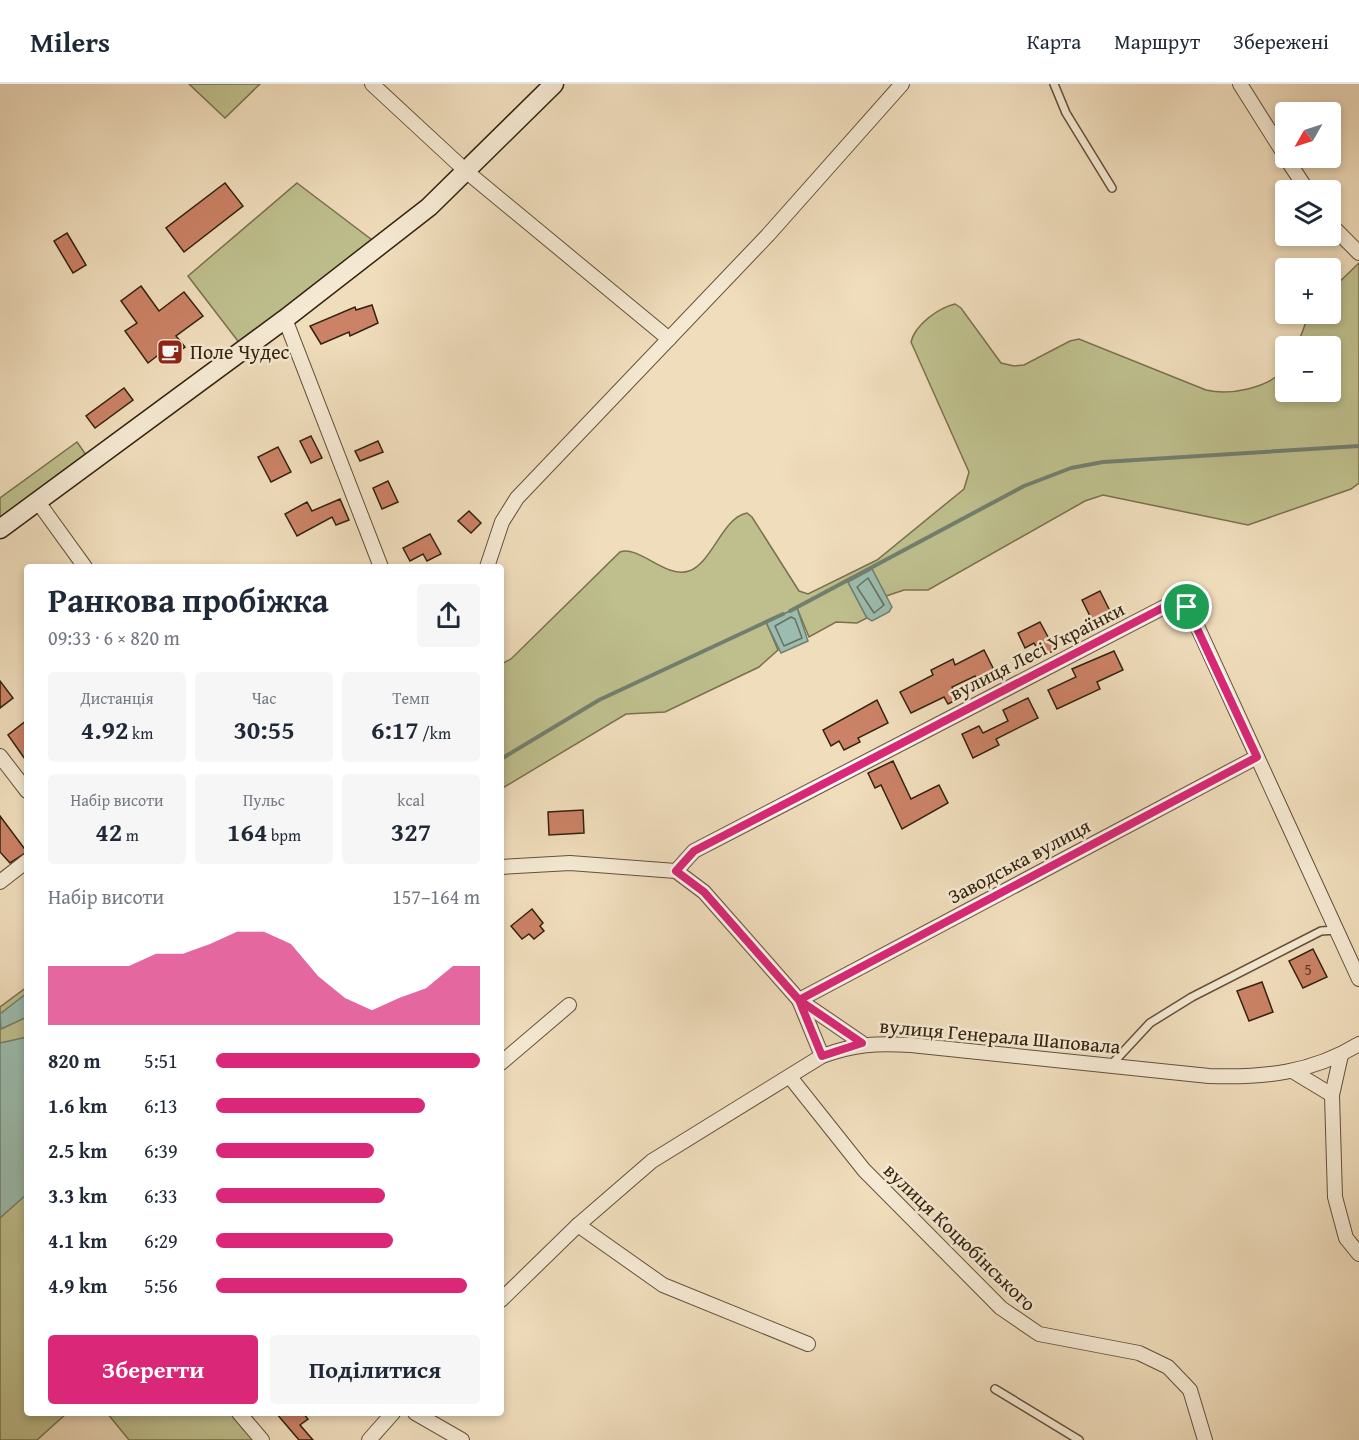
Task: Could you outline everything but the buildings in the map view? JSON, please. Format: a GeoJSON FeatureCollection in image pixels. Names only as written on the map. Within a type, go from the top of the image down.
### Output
{"type":"FeatureCollection","features":[{"type":"Feature","properties":{"kind":"main road"},"geometry":{"type":"LineString","coordinates":[[0,529],[285,320],[429,207],[554,84]]}},
{"type":"Feature","properties":{"kind":"street"},"geometry":{"type":"LineString","coordinates":[[372,84],[467,172],[669,339]]}},
{"type":"Feature","properties":{"kind":"street"},"geometry":{"type":"LineString","coordinates":[[488,564],[496,537],[517,498],[774,228],[902,84]]}},
{"type":"Feature","properties":{"kind":"street"},"geometry":{"type":"LineString","coordinates":[[1240,84],[1275,140]]}},
{"type":"Feature","properties":{"kind":"street"},"geometry":{"type":"LineString","coordinates":[[1341,235],[1359,253]]}},
{"type":"Feature","properties":{"kind":"street"},"geometry":{"type":"LineString","coordinates":[[285,320],[380,564]]}},
{"type":"Feature","properties":{"kind":"street"},"geometry":{"type":"LineString","coordinates":[[38,502],[83,564]]}},
{"type":"Feature","properties":{"kind":"street","name":"вулиця Лесі Українки"},"geometry":{"type":"LineString","coordinates":[[676,871],[694,851],[1170,604],[1180,603],[1192,615],[1359,979]]}},
{"type":"Feature","properties":{"kind":"street"},"geometry":{"type":"LineString","coordinates":[[0,756],[24,787]]}},
{"type":"Feature","properties":{"kind":"street","name":"Заводська вулиця"},"geometry":{"type":"LineString","coordinates":[[799,1000],[1257,757]]}},
{"type":"Feature","properties":{"kind":"street"},"geometry":{"type":"LineString","coordinates":[[0,882],[24,863]]}},
{"type":"Feature","properties":{"kind":"street"},"geometry":{"type":"LineString","coordinates":[[504,867],[570,863],[676,871],[704,892],[799,1000],[862,1043]]}},
{"type":"Feature","properties":{"kind":"street"},"geometry":{"type":"LineString","coordinates":[[799,1000],[822,1056]]}},
{"type":"Feature","properties":{"kind":"street"},"geometry":{"type":"LineString","coordinates":[[504,1060],[568,1005]]}},
{"type":"Feature","properties":{"kind":"street","name":"вулиця Генерала Шаповала"},"geometry":{"type":"LineString","coordinates":[[504,1297],[578,1224],[667,1150],[822,1056],[862,1043],[911,1045],[1209,1076],[1252,1077],[1294,1072],[1341,1055],[1359,1044]]}},
{"type":"Feature","properties":{"kind":"street"},"geometry":{"type":"LineString","coordinates":[[1341,1055],[1332,1095],[1335,1197],[1346,1238],[1359,1254]]}},
{"type":"Feature","properties":{"kind":"street"},"geometry":{"type":"LineString","coordinates":[[1294,1072],[1332,1095]]}},
{"type":"Feature","properties":{"kind":"street","name":"вулиця Коцюбінського"},"geometry":{"type":"LineString","coordinates":[[790,1077],[864,1170],[1001,1308],[1039,1334],[1139,1353],[1168,1367],[1190,1390],[1205,1440]]}},
{"type":"Feature","properties":{"kind":"street"},"geometry":{"type":"LineString","coordinates":[[578,1224],[663,1285],[808,1344]]}},
{"type":"Feature","properties":{"kind":"street"},"geometry":{"type":"LineString","coordinates":[[242,1416],[262,1440]]}},
{"type":"Feature","properties":{"kind":"street"},"geometry":{"type":"LineString","coordinates":[[369,1440],[390,1416]]}},
{"type":"Feature","properties":{"kind":"street"},"geometry":{"type":"LineString","coordinates":[[420,1416],[462,1440]]}},
{"type":"Feature","properties":{"kind":"lane"},"geometry":{"type":"LineString","coordinates":[[1054,84],[1066,113],[1112,188]]}},
{"type":"Feature","properties":{"kind":"lane"},"geometry":{"type":"LineString","coordinates":[[1111,1066],[1150,1023],[1192,997],[1321,931],[1336,930]]}},
{"type":"Feature","properties":{"kind":"lane"},"geometry":{"type":"LineString","coordinates":[[994,1389],[1079,1440]]}},
{"type":"Feature","properties":{"kind":"green space"},"geometry":{"type":"Polygon","coordinates":[[[189,84],[260,84],[225,118],[189,84]]]}},
{"type":"Feature","properties":{"kind":"green space"},"geometry":{"type":"Polygon","coordinates":[[[297,183],[380,246],[244,349],[188,276],[297,183]]]}},
{"type":"Feature","properties":{"kind":"green space"},"geometry":{"type":"Polygon","coordinates":[[[1359,263],[1359,483],[1351,489],[1248,525],[1103,495],[1085,501],[928,590],[904,590],[886,596],[872,569],[848,582],[867,618],[857,623],[836,622],[809,637],[797,608],[766,622],[778,650],[759,667],[665,712],[626,714],[504,787],[504,662],[511,659],[620,552],[636,553],[671,570],[689,571],[704,559],[731,523],[747,513],[752,517],[799,591],[808,594],[877,560],[964,489],[969,472],[911,342],[917,329],[935,313],[955,304],[961,308],[1001,363],[1014,366],[1024,365],[1070,341],[1079,339],[1206,390],[1226,392],[1248,389],[1275,377],[1275,402],[1341,402],[1341,336],[1301,336],[1305,324],[1341,324],[1341,280],[1359,263]]]}},
{"type":"Feature","properties":{"kind":"green space"},"geometry":{"type":"Polygon","coordinates":[[[77,442],[91,462],[0,529],[0,498],[77,442]]]}},
{"type":"Feature","properties":{"kind":"green space"},"geometry":{"type":"Polygon","coordinates":[[[24,989],[24,1416],[64,1416],[37,1440],[0,1440],[0,1007],[24,989]]]}},
{"type":"Feature","properties":{"kind":"green space"},"geometry":{"type":"Polygon","coordinates":[[[109,1416],[242,1416],[262,1440],[129,1440],[109,1416]]]}},
{"type":"Feature","properties":{"kind":"water"},"geometry":{"type":"Polygon","coordinates":[[[872,569],[892,607],[889,612],[872,621],[867,618],[848,582],[872,569]]]}},
{"type":"Feature","properties":{"kind":"water"},"geometry":{"type":"Polygon","coordinates":[[[797,608],[808,641],[781,653],[766,622],[797,608]]]}},
{"type":"Feature","properties":{"kind":"water"},"geometry":{"type":"Polygon","coordinates":[[[24,995],[24,1018],[1,1029],[0,1014],[24,995]]]}},
{"type":"Feature","properties":{"kind":"water"},"geometry":{"type":"Polygon","coordinates":[[[24,1038],[24,1197],[0,1218],[0,1043],[24,1038]]]}},
{"type":"Feature","properties":{"kind":"waterway"},"geometry":{"type":"LineString","coordinates":[[790,611],[1024,486],[1071,468],[1103,462],[1359,446]]}},
{"type":"Feature","properties":{"kind":"waterway"},"geometry":{"type":"LineString","coordinates":[[504,757],[599,700],[783,614]]}},
{"type":"Feature","properties":{"kind":"place","name":"Поле Чудес"},"geometry":{"type":"Point","coordinates":[170,352]}},
{"type":"Feature","properties":{"kind":"route"},"geometry":{"type":"LineString","coordinates":[[1187,607],[1180,603],[1170,604],[1100,639],[694,851],[676,871],[704,892],[799,1000],[822,1056],[862,1043],[799,1000],[1257,757],[1187,607]]}}]}
